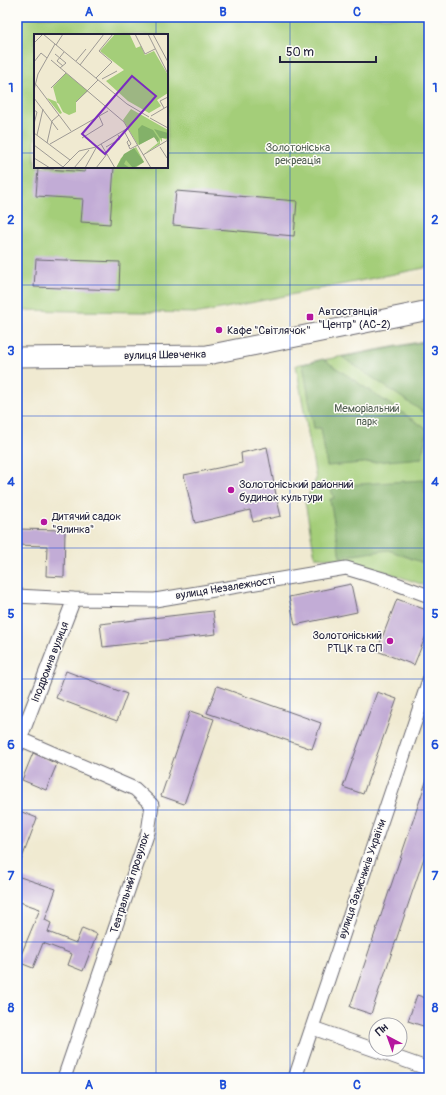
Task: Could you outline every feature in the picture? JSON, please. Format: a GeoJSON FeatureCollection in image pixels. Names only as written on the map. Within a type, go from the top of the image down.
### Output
{"type":"FeatureCollection","features":[{"type":"Feature","properties":{"kind":"main road","name":"вулиця Шевченка"},"geometry":{"type":"LineString","coordinates":[[17,356],[207,355],[429,310]]}},
{"type":"Feature","properties":{"kind":"street","name":"вулиця Незалежності"},"geometry":{"type":"LineString","coordinates":[[17,596],[74,599],[155,600],[346,568],[386,580],[429,596]]}},
{"type":"Feature","properties":{"kind":"street","name":"Іподромна вулиця"},"geometry":{"type":"LineString","coordinates":[[18,743],[74,599]]}},
{"type":"Feature","properties":{"kind":"street","name":"вулиця Захисників України"},"geometry":{"type":"LineString","coordinates":[[295,1078],[429,680]]}},
{"type":"Feature","properties":{"kind":"street","name":"Театральний провулок"},"geometry":{"type":"LineString","coordinates":[[18,743],[135,789],[152,805],[148,832],[64,1078]]}},
{"type":"Feature","properties":{"kind":"street"},"geometry":{"type":"LineString","coordinates":[[313,1028],[429,1069]]}},
{"type":"Feature","properties":{"kind":"green space","name":"Золотоніська рекреація"},"geometry":{"type":"Polygon","coordinates":[[[17,17],[429,17],[429,267],[200,313],[17,310],[17,17]]]}},
{"type":"Feature","properties":{"kind":"green space","name":"Меморіальний парк"},"geometry":{"type":"Polygon","coordinates":[[[429,340],[429,587],[359,564],[330,558],[315,557],[305,502],[316,479],[296,365],[429,340]]]}},
{"type":"Feature","properties":{"kind":"green space"},"geometry":{"type":"Polygon","coordinates":[[[429,341],[429,416],[342,357],[429,341]]]}},
{"type":"Feature","properties":{"kind":"green space"},"geometry":{"type":"Polygon","coordinates":[[[323,359],[428,430],[422,458],[327,466],[321,428],[314,428],[303,364],[323,359]]]}},
{"type":"Feature","properties":{"kind":"green space"},"geometry":{"type":"Polygon","coordinates":[[[424,480],[425,491],[429,503],[429,565],[388,550],[340,557],[330,499],[334,498],[330,486],[424,480]]]}},
{"type":"Feature","properties":{"kind":"building"},"geometry":{"type":"Polygon","coordinates":[[[38,168],[85,172],[85,168],[114,168],[110,224],[81,222],[83,199],[36,196],[38,168]]]}},
{"type":"Feature","properties":{"kind":"building"},"geometry":{"type":"Polygon","coordinates":[[[176,191],[297,201],[294,236],[173,225],[176,191]]]}},
{"type":"Feature","properties":{"kind":"building"},"geometry":{"type":"Polygon","coordinates":[[[36,259],[120,262],[119,290],[34,287],[36,259]]]}},
{"type":"Feature","properties":{"kind":"building","name":"Золотоніський районний будинок культури"},"geometry":{"type":"Polygon","coordinates":[[[267,447],[281,516],[253,522],[250,510],[195,523],[184,475],[242,463],[241,453],[267,447]]]}},
{"type":"Feature","properties":{"kind":"building"},"geometry":{"type":"Polygon","coordinates":[[[17,529],[65,530],[64,577],[46,576],[47,546],[17,545],[17,529]]]}},
{"type":"Feature","properties":{"kind":"building"},"geometry":{"type":"Polygon","coordinates":[[[351,584],[357,612],[295,625],[289,597],[351,584]]]}},
{"type":"Feature","properties":{"kind":"building","name":"Золотоніський РТЦК та СП"},"geometry":{"type":"Polygon","coordinates":[[[397,599],[429,611],[429,628],[414,665],[377,651],[397,599]]]}},
{"type":"Feature","properties":{"kind":"building"},"geometry":{"type":"Polygon","coordinates":[[[213,611],[216,634],[103,647],[100,624],[213,611]]]}},
{"type":"Feature","properties":{"kind":"building"},"geometry":{"type":"Polygon","coordinates":[[[66,671],[127,694],[117,721],[56,698],[66,671]]]}},
{"type":"Feature","properties":{"kind":"building"},"geometry":{"type":"Polygon","coordinates":[[[217,686],[321,723],[312,749],[207,713],[217,686]]]}},
{"type":"Feature","properties":{"kind":"building"},"geometry":{"type":"Polygon","coordinates":[[[377,692],[397,699],[363,794],[343,787],[377,692]]]}},
{"type":"Feature","properties":{"kind":"building"},"geometry":{"type":"Polygon","coordinates":[[[190,711],[214,719],[184,804],[161,796],[190,711]]]}},
{"type":"Feature","properties":{"kind":"building"},"geometry":{"type":"Polygon","coordinates":[[[33,753],[57,764],[46,790],[22,780],[33,753]]]}},
{"type":"Feature","properties":{"kind":"building"},"geometry":{"type":"Polygon","coordinates":[[[427,779],[429,779],[429,843],[371,1014],[350,1007],[427,779]]]}},
{"type":"Feature","properties":{"kind":"building"},"geometry":{"type":"Polygon","coordinates":[[[17,810],[37,818],[18,869],[17,869],[17,810]]]}},
{"type":"Feature","properties":{"kind":"building"},"geometry":{"type":"Polygon","coordinates":[[[17,876],[56,889],[45,920],[51,923],[48,932],[76,943],[82,928],[97,934],[83,971],[68,965],[72,954],[43,943],[33,968],[18,962],[40,909],[17,901],[17,876]]]}},
{"type":"Feature","properties":{"kind":"building"},"geometry":{"type":"Polygon","coordinates":[[[417,995],[429,999],[429,1028],[408,1021],[417,995]]]}},
{"type":"Feature","properties":{"kind":"place","name":"Автостанція \"Центр\" (АС-2)"},"geometry":{"type":"Point","coordinates":[310,317]}},
{"type":"Feature","properties":{"kind":"place","name":"Кафе \"Світлячок\""},"geometry":{"type":"Point","coordinates":[219,330]}},
{"type":"Feature","properties":{"kind":"place","name":"Золотоніський районний будинок культури"},"geometry":{"type":"Point","coordinates":[231,490]}},
{"type":"Feature","properties":{"kind":"place","name":"Дитячий садок \"Ялинка\""},"geometry":{"type":"Point","coordinates":[44,522]}},
{"type":"Feature","properties":{"kind":"place","name":"Золотоніський РТЦК та СП"},"geometry":{"type":"Point","coordinates":[390,641]}}]}
